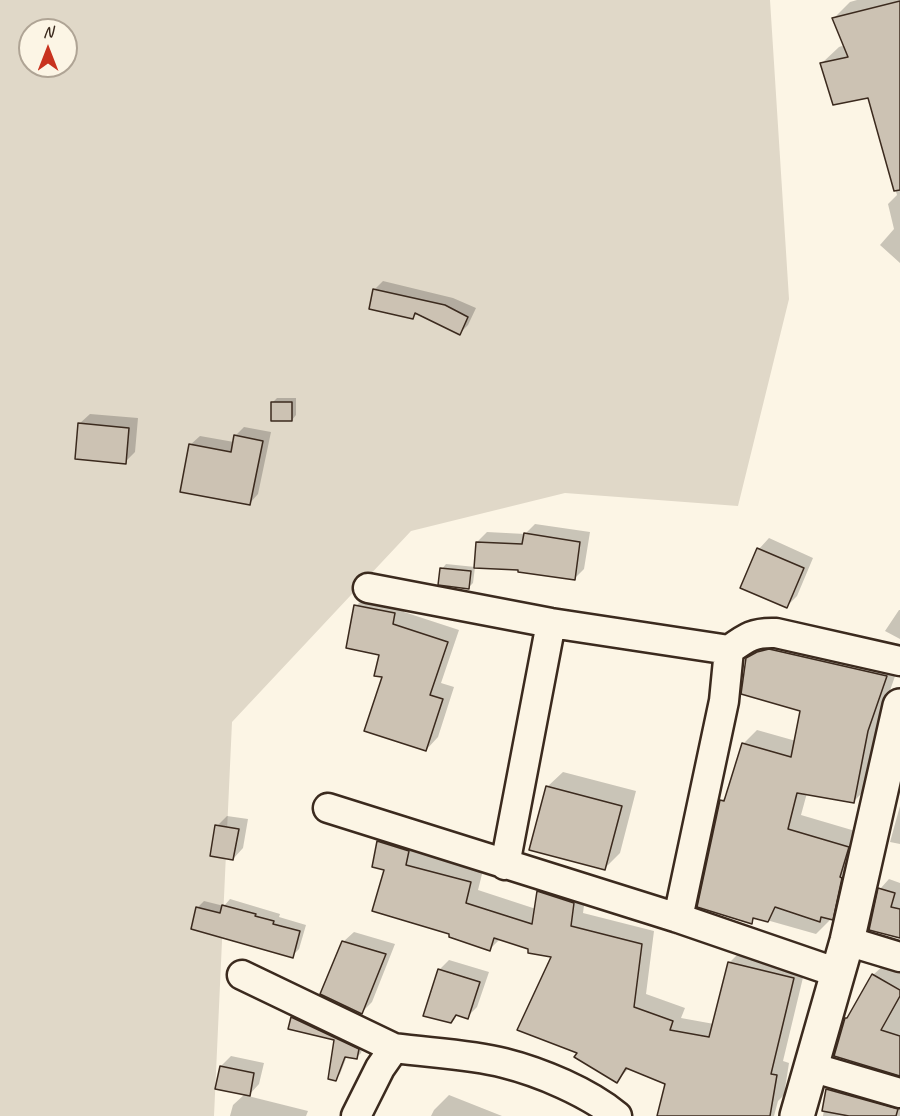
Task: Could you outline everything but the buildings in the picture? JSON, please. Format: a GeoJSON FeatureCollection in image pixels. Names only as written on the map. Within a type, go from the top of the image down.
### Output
{"type":"FeatureCollection","features":[{"type":"Feature","properties":{"kind":"street"},"geometry":{"type":"LineString","coordinates":[[368,588],[551,623],[729,650],[749,636],[760,632],[776,633],[900,661]]}},
{"type":"Feature","properties":{"kind":"street"},"geometry":{"type":"LineString","coordinates":[[505,865],[551,623]]}},
{"type":"Feature","properties":{"kind":"street"},"geometry":{"type":"LineString","coordinates":[[678,918],[724,701],[729,650]]}},
{"type":"Feature","properties":{"kind":"street"},"geometry":{"type":"LineString","coordinates":[[797,1116],[847,942],[900,706]]}},
{"type":"Feature","properties":{"kind":"street"},"geometry":{"type":"LineString","coordinates":[[328,808],[678,918],[838,973]]}},
{"type":"Feature","properties":{"kind":"street"},"geometry":{"type":"LineString","coordinates":[[847,942],[900,957]]}},
{"type":"Feature","properties":{"kind":"street"},"geometry":{"type":"LineString","coordinates":[[242,975],[394,1048],[504,1063],[579,1092],[616,1116]]}},
{"type":"Feature","properties":{"kind":"street"},"geometry":{"type":"LineString","coordinates":[[356,1116],[380,1068],[394,1048]]}},
{"type":"Feature","properties":{"kind":"street"},"geometry":{"type":"LineString","coordinates":[[811,1067],[900,1093]]}},
{"type":"Feature","properties":{"kind":"shaded area"},"geometry":{"type":"Polygon","coordinates":[[[0,0],[770,0],[789,299],[738,506],[565,493],[411,531],[232,722],[214,1116],[0,1116],[0,0]]]}}]}
